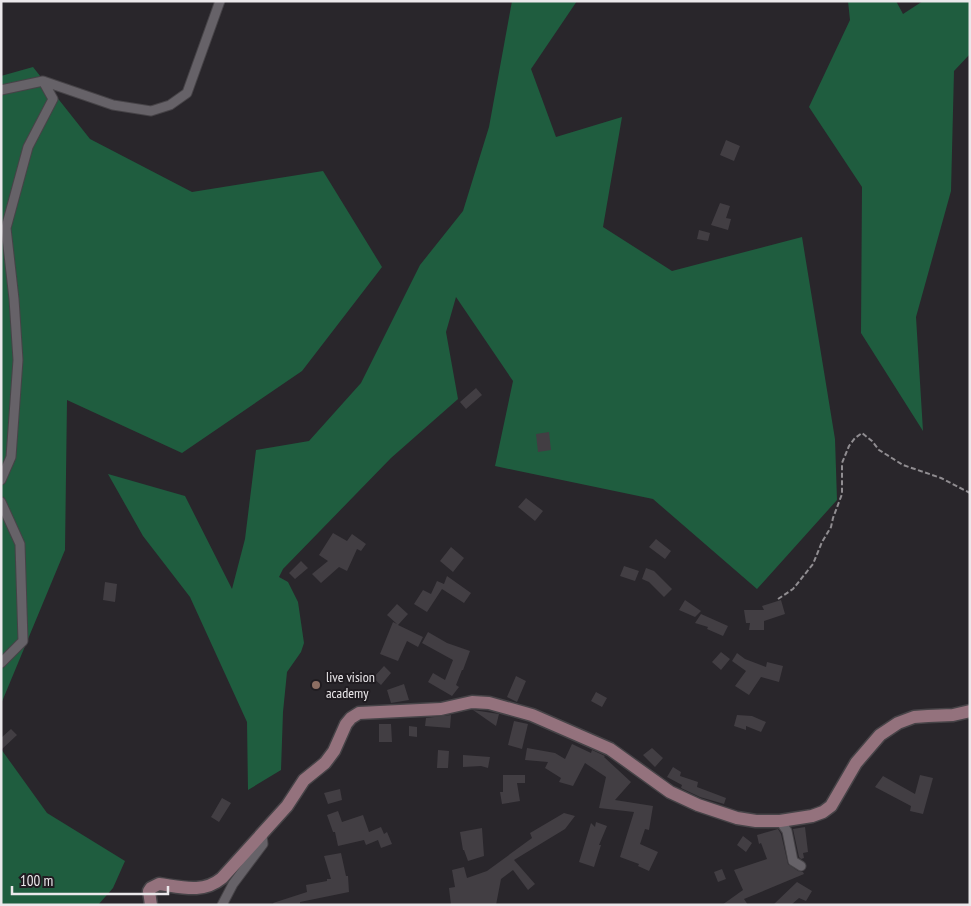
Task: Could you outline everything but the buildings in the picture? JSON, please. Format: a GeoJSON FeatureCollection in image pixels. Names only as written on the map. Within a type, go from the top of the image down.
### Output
{"type":"FeatureCollection","features":[{"type":"Feature","properties":{"kind":"street"},"geometry":{"type":"LineString","coordinates":[[1,90],[43,81],[123,106],[151,111],[170,105],[187,94],[220,1]]}},
{"type":"Feature","properties":{"kind":"street"},"geometry":{"type":"LineString","coordinates":[[1,480],[11,457],[18,360],[14,299],[6,228],[28,147],[53,98],[43,81]]}},
{"type":"Feature","properties":{"kind":"street"},"geometry":{"type":"LineString","coordinates":[[1,502],[20,544],[23,640],[1,663]]}},
{"type":"Feature","properties":{"kind":"street"},"geometry":{"type":"LineString","coordinates":[[151,905],[149,891],[155,885],[205,888],[214,885],[287,806],[304,780],[325,763],[334,751],[346,724],[359,713],[441,709],[472,702],[489,703],[532,715],[610,749],[670,792],[698,805],[737,818],[756,821],[780,821],[812,816],[830,806],[856,763],[880,735],[898,723],[928,716],[953,716],[970,710]]}},
{"type":"Feature","properties":{"kind":"street"},"geometry":{"type":"LineString","coordinates":[[780,821],[787,831],[793,861],[801,866]]}},
{"type":"Feature","properties":{"kind":"street"},"geometry":{"type":"LineString","coordinates":[[222,905],[233,884],[263,844],[262,834]]}},
{"type":"Feature","properties":{"kind":"path"},"geometry":{"type":"LineString","coordinates":[[778,599],[792,589],[814,564],[822,542],[832,527],[833,518],[842,494],[842,463],[849,446],[862,433],[879,450],[903,465],[941,478],[970,494]]}},
{"type":"Feature","properties":{"kind":"green space"},"geometry":{"type":"Polygon","coordinates":[[[512,1],[577,1],[531,69],[556,137],[622,117],[603,227],[672,271],[802,237],[835,439],[837,500],[757,589],[653,499],[495,466],[513,381],[456,297],[446,332],[458,399],[391,458],[283,569],[279,577],[288,582],[298,602],[304,643],[301,652],[287,672],[283,712],[281,770],[248,790],[247,722],[190,597],[143,536],[108,474],[185,496],[232,589],[245,539],[256,450],[309,441],[361,383],[420,265],[463,211],[489,127],[512,1]]]}},
{"type":"Feature","properties":{"kind":"green space"},"geometry":{"type":"Polygon","coordinates":[[[848,1],[896,1],[903,14],[923,1],[970,1],[970,54],[954,71],[951,191],[916,317],[923,431],[861,333],[862,187],[809,107],[850,20],[848,1]]]}},
{"type":"Feature","properties":{"kind":"green space"},"geometry":{"type":"Polygon","coordinates":[[[33,67],[90,139],[192,192],[323,171],[382,267],[302,371],[182,453],[67,400],[65,550],[1,704],[1,76],[33,67]]]}},
{"type":"Feature","properties":{"kind":"green space"},"geometry":{"type":"Polygon","coordinates":[[[1,749],[47,813],[125,861],[113,888],[98,905],[1,905],[1,749]]]}},
{"type":"Feature","properties":{"kind":"place","name":"live vision academy"},"geometry":{"type":"Point","coordinates":[316,685]}}]}
